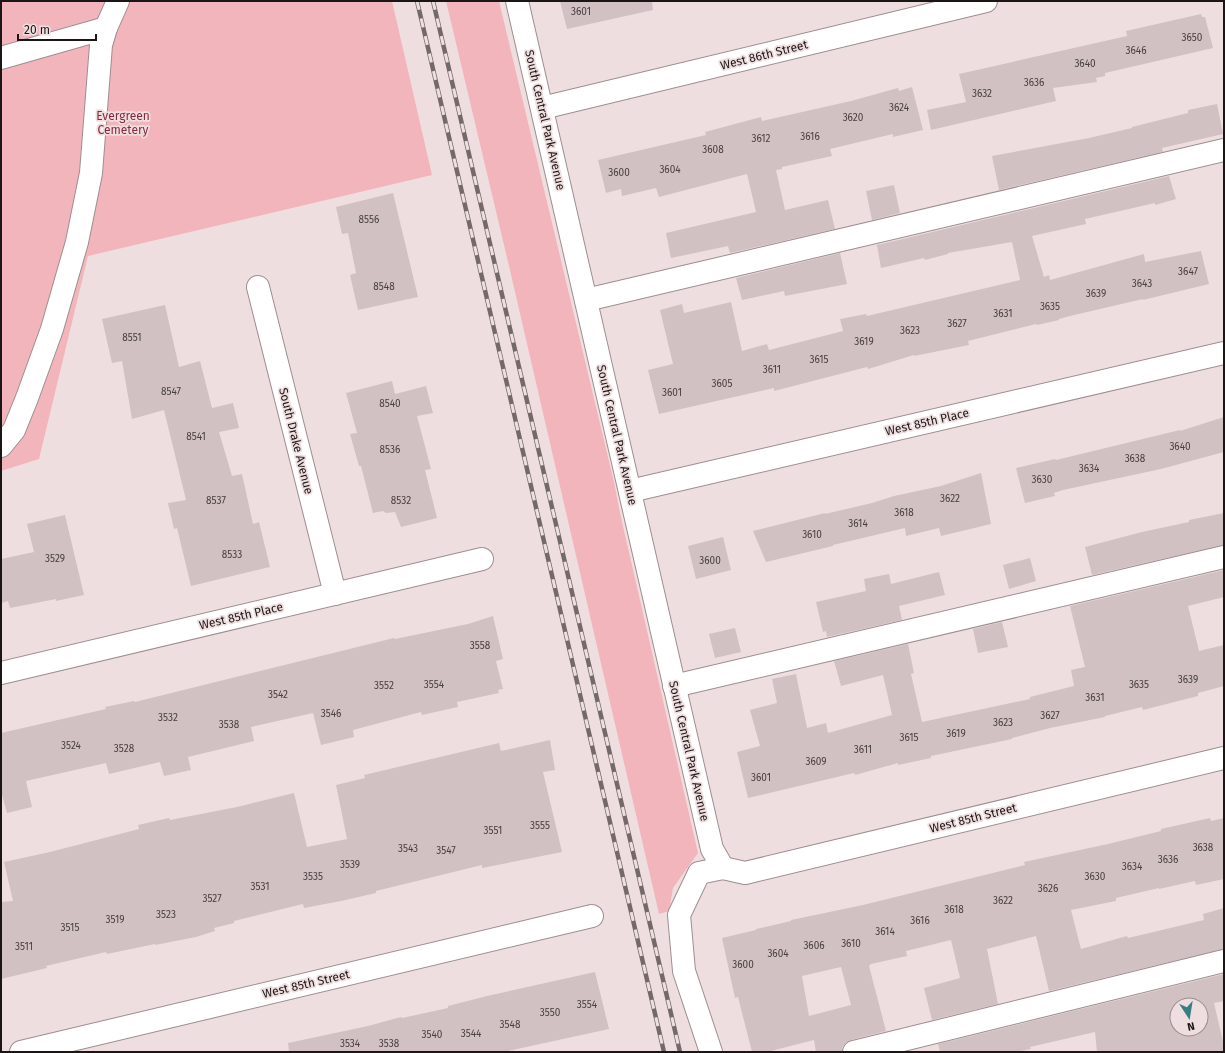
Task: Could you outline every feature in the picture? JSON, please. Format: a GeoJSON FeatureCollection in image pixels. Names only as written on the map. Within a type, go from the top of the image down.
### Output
{"type":"FeatureCollection","features":[{"type":"Feature","properties":{"kind":"street"},"geometry":{"type":"LineString","coordinates":[[1,446],[14,430],[27,398],[52,330],[77,242],[91,173],[101,46],[106,28],[118,1]]}},
{"type":"Feature","properties":{"kind":"street","name":"South Central Park Avenue"},"geometry":{"type":"LineString","coordinates":[[517,1],[712,849],[723,868]]}},
{"type":"Feature","properties":{"kind":"street","name":"West 86th Street"},"geometry":{"type":"LineString","coordinates":[[542,108],[986,1]]}},
{"type":"Feature","properties":{"kind":"street"},"geometry":{"type":"LineString","coordinates":[[1,58],[106,28]]}},
{"type":"Feature","properties":{"kind":"street"},"geometry":{"type":"LineString","coordinates":[[586,300],[1224,150]]}},
{"type":"Feature","properties":{"kind":"street","name":"South Drake Avenue"},"geometry":{"type":"LineString","coordinates":[[258,287],[335,594]]}},
{"type":"Feature","properties":{"kind":"street","name":"West 85th Place"},"geometry":{"type":"LineString","coordinates":[[630,491],[1224,354]]}},
{"type":"Feature","properties":{"kind":"street"},"geometry":{"type":"LineString","coordinates":[[674,686],[1224,557]]}},
{"type":"Feature","properties":{"kind":"street","name":"West 85th Place"},"geometry":{"type":"LineString","coordinates":[[1,673],[482,559]]}},
{"type":"Feature","properties":{"kind":"street","name":"West 85th Street"},"geometry":{"type":"LineString","coordinates":[[723,868],[745,873],[1224,758]]}},
{"type":"Feature","properties":{"kind":"street"},"geometry":{"type":"LineString","coordinates":[[711,1052],[684,971],[679,914],[699,873],[723,868]]}},
{"type":"Feature","properties":{"kind":"street","name":"West 85th Street"},"geometry":{"type":"LineString","coordinates":[[21,1052],[592,916]]}},
{"type":"Feature","properties":{"kind":"street"},"geometry":{"type":"LineString","coordinates":[[854,1052],[1224,961]]}},
{"type":"Feature","properties":{"kind":"green space","name":"Evergreen Cemetery"},"geometry":{"type":"Polygon","coordinates":[[[1,1],[392,1],[432,175],[88,256],[39,459],[1,471],[1,1]]]}},
{"type":"Feature","properties":{"kind":"green space"},"geometry":{"type":"Polygon","coordinates":[[[446,1],[499,1],[614,482],[698,853],[673,888],[669,911],[659,914],[509,266],[446,1]]]}},
{"type":"Feature","properties":{"kind":"building"},"geometry":{"type":"Polygon","coordinates":[[[560,1],[652,1],[653,10],[567,29],[560,1]]]}},
{"type":"Feature","properties":{"kind":"building"},"geometry":{"type":"Polygon","coordinates":[[[1201,14],[1202,17],[1205,17],[1213,48],[1105,73],[1105,76],[1096,78],[1097,82],[1053,88],[1056,101],[931,130],[927,110],[966,102],[959,74],[1127,36],[1126,31],[1201,14]]]}},
{"type":"Feature","properties":{"kind":"building"},"geometry":{"type":"Polygon","coordinates":[[[912,87],[923,130],[893,137],[893,134],[830,149],[832,156],[782,167],[782,169],[776,170],[785,210],[828,200],[835,229],[730,253],[728,246],[671,258],[666,233],[756,212],[747,174],[659,197],[656,188],[622,196],[621,189],[606,193],[598,160],[706,135],[705,132],[761,117],[762,121],[851,101],[898,88],[899,91],[912,87]]]}},
{"type":"Feature","properties":{"kind":"building"},"geometry":{"type":"Polygon","coordinates":[[[1217,104],[1223,134],[1162,148],[1163,152],[999,190],[992,156],[1089,138],[1188,113],[1188,110],[1217,104]]]}},
{"type":"Feature","properties":{"kind":"building"},"geometry":{"type":"Polygon","coordinates":[[[1169,176],[1176,199],[1155,205],[1155,203],[1085,219],[1086,224],[1032,236],[1044,277],[1049,275],[1050,280],[1144,254],[1145,262],[1201,251],[1209,284],[1070,316],[1059,320],[1036,324],[968,341],[969,345],[914,355],[868,369],[867,367],[774,391],[774,388],[659,414],[648,370],[673,364],[660,310],[682,304],[684,313],[731,302],[742,351],[767,344],[769,350],[843,331],[840,319],[866,314],[867,316],[1020,280],[1012,242],[948,253],[925,260],[924,258],[881,268],[877,245],[1169,176]]]}},
{"type":"Feature","properties":{"kind":"building"},"geometry":{"type":"Polygon","coordinates":[[[894,185],[900,213],[872,220],[866,191],[894,185]]]}},
{"type":"Feature","properties":{"kind":"building"},"geometry":{"type":"Polygon","coordinates":[[[393,193],[418,297],[358,310],[350,275],[356,273],[348,233],[342,234],[336,207],[393,193]]]}},
{"type":"Feature","properties":{"kind":"building"},"geometry":{"type":"Polygon","coordinates":[[[840,253],[847,284],[785,296],[784,291],[742,300],[736,278],[840,253]]]}},
{"type":"Feature","properties":{"kind":"building"},"geometry":{"type":"Polygon","coordinates":[[[165,305],[179,367],[200,361],[212,408],[233,403],[239,428],[219,432],[232,476],[242,474],[253,524],[259,522],[270,567],[191,586],[177,528],[174,529],[168,503],[186,500],[164,410],[132,419],[122,361],[112,363],[102,319],[165,305]]]}},
{"type":"Feature","properties":{"kind":"building"},"geometry":{"type":"Polygon","coordinates":[[[392,381],[395,394],[426,386],[433,413],[417,416],[431,469],[425,470],[437,518],[401,527],[395,512],[386,513],[383,511],[373,513],[361,466],[359,466],[350,434],[357,433],[346,393],[392,381]]]}},
{"type":"Feature","properties":{"kind":"building"},"geometry":{"type":"Polygon","coordinates":[[[1224,417],[1224,452],[1161,469],[1063,490],[1054,493],[1055,496],[1025,503],[1016,468],[1180,431],[1224,417]]]}},
{"type":"Feature","properties":{"kind":"building"},"geometry":{"type":"Polygon","coordinates":[[[981,473],[991,524],[941,536],[939,528],[906,536],[905,528],[766,562],[753,531],[872,503],[894,496],[941,486],[981,473]]]}},
{"type":"Feature","properties":{"kind":"building"},"geometry":{"type":"Polygon","coordinates":[[[1224,513],[1224,545],[1092,575],[1085,547],[1142,532],[1189,522],[1189,520],[1224,513]]]}},
{"type":"Feature","properties":{"kind":"building"},"geometry":{"type":"Polygon","coordinates":[[[65,515],[84,595],[10,608],[8,601],[1,603],[1,559],[34,552],[27,524],[65,515]]]}},
{"type":"Feature","properties":{"kind":"building"},"geometry":{"type":"Polygon","coordinates":[[[723,537],[731,570],[696,579],[688,546],[723,537]]]}},
{"type":"Feature","properties":{"kind":"building"},"geometry":{"type":"Polygon","coordinates":[[[1030,558],[1036,581],[1009,589],[1003,565],[1030,558]]]}},
{"type":"Feature","properties":{"kind":"building"},"geometry":{"type":"Polygon","coordinates":[[[1224,570],[1224,597],[1188,606],[1199,651],[1224,645],[1224,686],[1198,693],[1198,696],[1143,710],[1142,707],[1105,717],[1050,728],[1012,739],[931,756],[931,758],[898,765],[898,763],[855,775],[854,773],[748,798],[737,752],[760,746],[750,710],[777,703],[772,679],[796,674],[807,728],[826,723],[828,733],[892,715],[883,675],[841,686],[834,661],[908,644],[914,673],[911,674],[922,722],[1030,699],[1030,697],[1074,686],[1071,670],[1085,667],[1070,606],[1224,570]]]}},
{"type":"Feature","properties":{"kind":"building"},"geometry":{"type":"Polygon","coordinates":[[[939,572],[945,595],[899,606],[902,620],[827,637],[826,631],[823,632],[816,602],[866,591],[864,579],[889,574],[891,584],[939,572]]]}},
{"type":"Feature","properties":{"kind":"building"},"geometry":{"type":"Polygon","coordinates":[[[493,616],[503,659],[496,661],[503,689],[498,690],[499,693],[457,702],[458,707],[422,715],[421,712],[353,730],[354,737],[321,745],[313,713],[251,727],[254,741],[188,757],[191,770],[164,776],[160,762],[109,774],[106,763],[26,781],[32,807],[7,813],[1,791],[1,733],[106,709],[105,707],[135,702],[394,638],[468,624],[493,616]]]}},
{"type":"Feature","properties":{"kind":"building"},"geometry":{"type":"Polygon","coordinates":[[[1002,622],[1008,647],[978,653],[973,629],[1002,622]]]}},
{"type":"Feature","properties":{"kind":"building"},"geometry":{"type":"Polygon","coordinates":[[[735,628],[741,652],[715,658],[709,634],[735,628]]]}},
{"type":"Feature","properties":{"kind":"building"},"geometry":{"type":"Polygon","coordinates":[[[550,740],[555,770],[543,772],[562,852],[482,868],[482,865],[341,901],[304,908],[303,904],[234,921],[234,923],[214,928],[215,931],[196,937],[107,954],[106,952],[46,966],[47,968],[1,979],[1,902],[13,901],[4,862],[50,852],[139,829],[138,825],[169,818],[170,820],[237,807],[294,793],[307,847],[347,839],[336,785],[365,778],[364,775],[499,743],[501,751],[550,740]]]}},
{"type":"Feature","properties":{"kind":"building"},"geometry":{"type":"Polygon","coordinates":[[[1210,818],[1211,821],[1224,818],[1224,879],[1196,885],[1195,881],[1159,888],[1116,898],[1116,901],[1071,910],[1081,949],[1127,936],[1128,938],[1204,920],[1203,914],[1224,908],[1224,949],[1049,991],[1036,936],[987,949],[998,1004],[932,1020],[924,988],[960,978],[951,940],[906,951],[907,956],[871,964],[869,966],[886,1031],[851,1040],[845,1043],[842,1048],[842,1052],[816,1052],[814,1040],[767,1052],[752,1052],[738,997],[735,998],[722,938],[791,920],[863,905],[1025,865],[1024,862],[1108,844],[1161,831],[1161,829],[1210,818]],[[841,967],[802,976],[809,1016],[851,1005],[841,967]]]}},
{"type":"Feature","properties":{"kind":"building"},"geometry":{"type":"Polygon","coordinates":[[[595,972],[609,1029],[504,1052],[289,1052],[288,1043],[368,1026],[401,1017],[448,1008],[448,1006],[487,996],[595,972]]]}},
{"type":"Feature","properties":{"kind":"building"},"geometry":{"type":"Polygon","coordinates":[[[1224,974],[1224,1001],[1214,1003],[1224,1052],[1097,1052],[1095,1032],[1030,1047],[1031,1049],[1016,1052],[940,1052],[938,1044],[1224,974]]]}},
{"type":"Feature","properties":{"kind":"railway"},"geometry":{"type":"LineString","coordinates":[[417,1],[664,1052]]}},
{"type":"Feature","properties":{"kind":"railway"},"geometry":{"type":"LineString","coordinates":[[433,1],[680,1052]]}}]}
